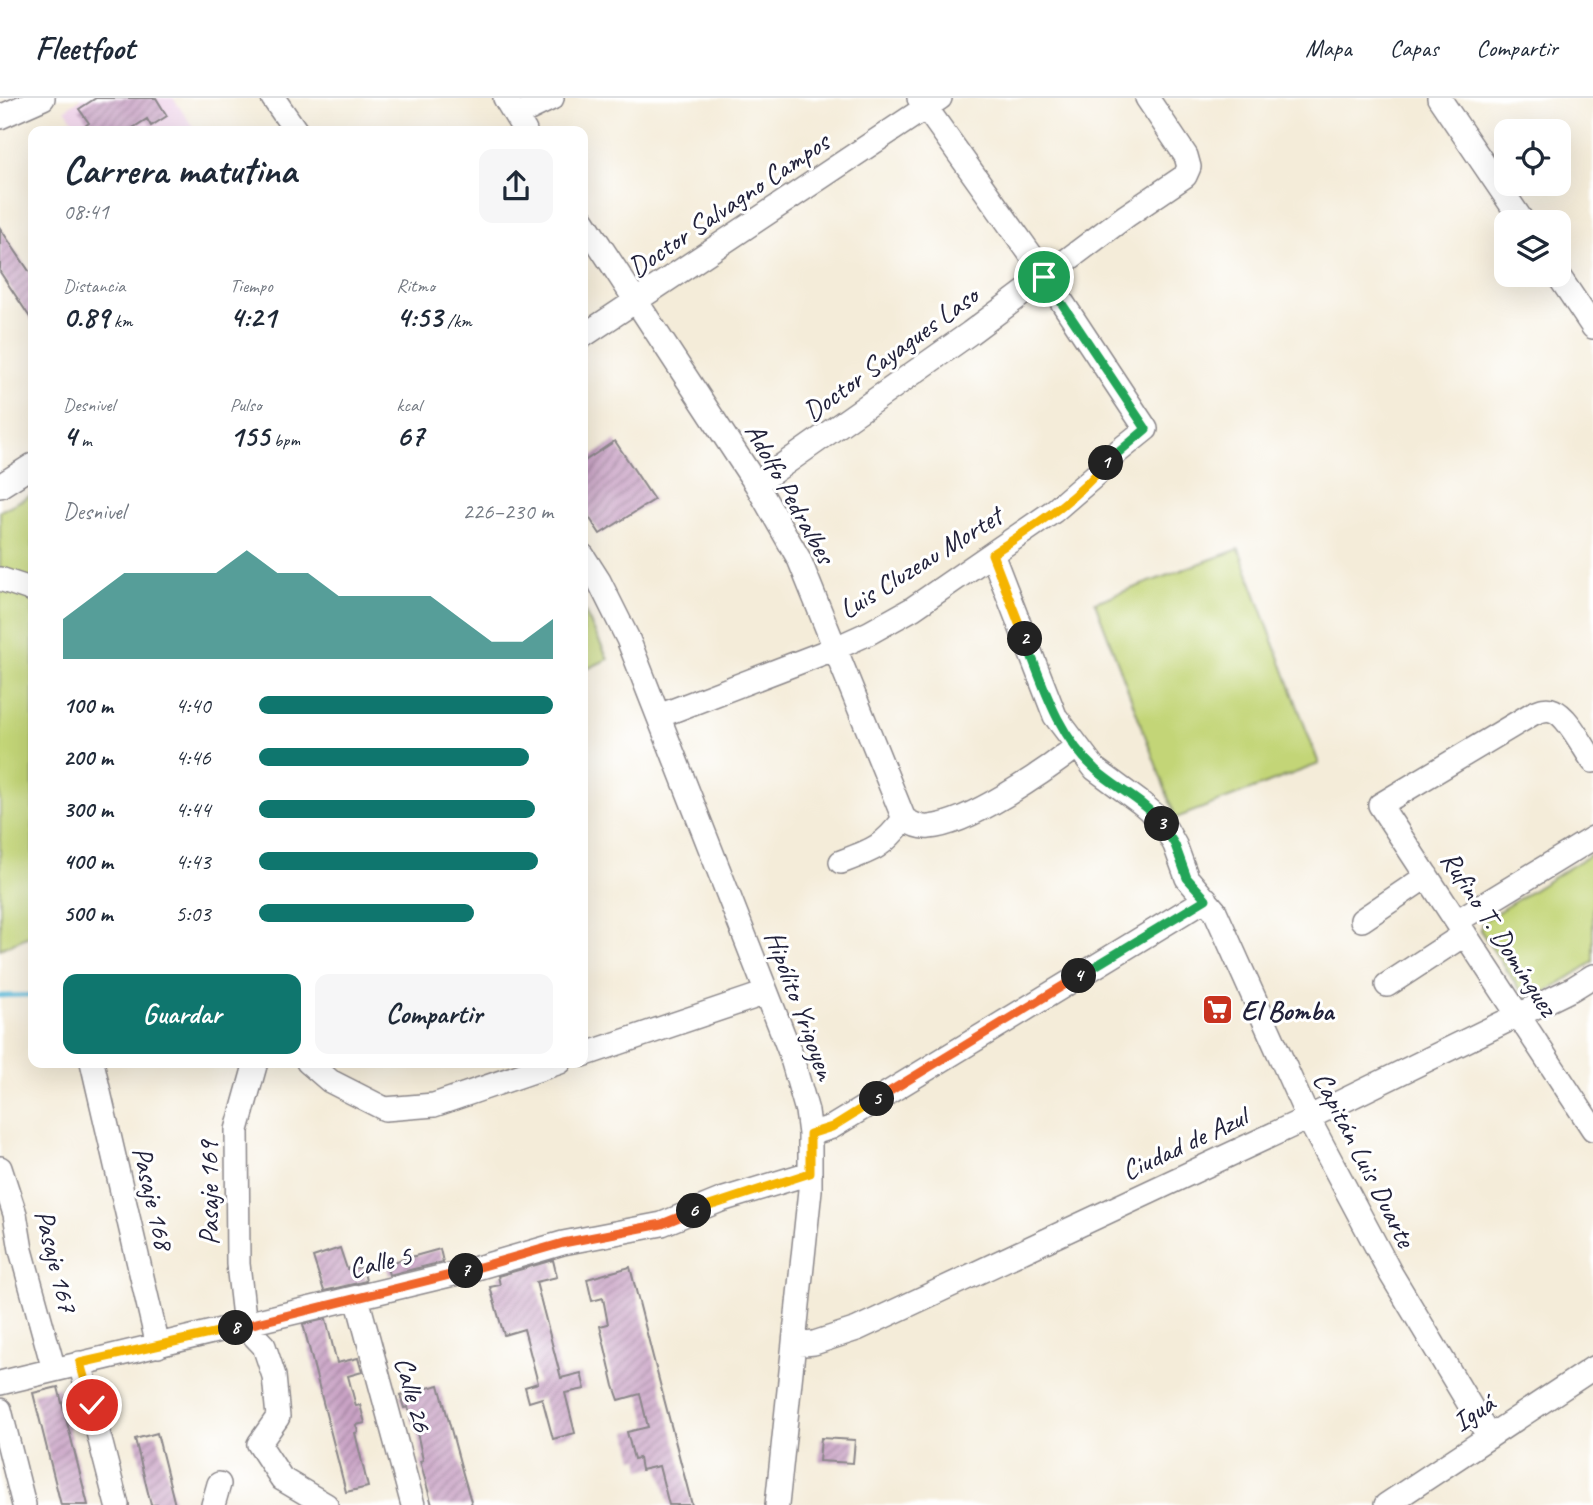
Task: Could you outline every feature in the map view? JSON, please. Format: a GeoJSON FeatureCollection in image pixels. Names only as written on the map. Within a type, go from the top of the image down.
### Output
{"type":"FeatureCollection","features":[{"type":"Feature","properties":{"kind":"street"},"geometry":{"type":"LineString","coordinates":[[0,117],[43,98]]}},
{"type":"Feature","properties":{"kind":"street"},"geometry":{"type":"LineString","coordinates":[[273,98],[293,126]]}},
{"type":"Feature","properties":{"kind":"street"},"geometry":{"type":"LineString","coordinates":[[516,115],[552,98]]}},
{"type":"Feature","properties":{"kind":"street","name":"Doctor Sayagues Laso"},"geometry":{"type":"LineString","coordinates":[[757,484],[1185,176],[1189,167],[1185,156],[1147,98]]}},
{"type":"Feature","properties":{"kind":"street"},"geometry":{"type":"LineString","coordinates":[[1439,98],[1515,210]]}},
{"type":"Feature","properties":{"kind":"street"},"geometry":{"type":"LineString","coordinates":[[928,101],[1044,277]]}},
{"type":"Feature","properties":{"kind":"street","name":"Doctor Salvagno Campos"},"geometry":{"type":"LineString","coordinates":[[588,332],[928,101]]}},
{"type":"Feature","properties":{"kind":"street","name":"Adolfo Pedralbes"},"geometry":{"type":"LineString","coordinates":[[588,228],[757,484],[799,559],[904,819]]}},
{"type":"Feature","properties":{"kind":"street","name":"Luis Cluzeau Mortet"},"geometry":{"type":"LineString","coordinates":[[659,716],[836,648],[912,608],[1054,511],[1091,480],[1110,458],[1146,429],[1044,277]]}},
{"type":"Feature","properties":{"kind":"street"},"geometry":{"type":"LineString","coordinates":[[1566,287],[1593,327]]}},
{"type":"Feature","properties":{"kind":"street"},"geometry":{"type":"LineString","coordinates":[[0,485],[28,468]]}},
{"type":"Feature","properties":{"kind":"street","name":"Capitán Luis Duarte"},"geometry":{"type":"LineString","coordinates":[[992,554],[1055,716],[1095,769],[1156,815],[1175,845],[1187,878],[1215,911],[1308,1118],[1391,1274],[1489,1437]]}},
{"type":"Feature","properties":{"kind":"street","name":"Hipólito Yrigoyen"},"geometry":{"type":"LineString","coordinates":[[588,564],[613,607],[659,716],[799,1079],[810,1134],[810,1173],[777,1505]]}},
{"type":"Feature","properties":{"kind":"street"},"geometry":{"type":"LineString","coordinates":[[0,579],[28,588]]}},
{"type":"Feature","properties":{"kind":"street","name":"Rufino T. Domínguez"},"geometry":{"type":"LineString","coordinates":[[1593,761],[1565,720],[1556,711],[1545,709],[1532,714],[1380,805],[1593,1129]]}},
{"type":"Feature","properties":{"kind":"street"},"geometry":{"type":"LineString","coordinates":[[841,862],[874,849],[889,839],[904,819],[926,828],[975,811],[1031,780],[1076,747]]}},
{"type":"Feature","properties":{"kind":"street"},"geometry":{"type":"LineString","coordinates":[[1387,985],[1461,927],[1593,838]]}},
{"type":"Feature","properties":{"kind":"street"},"geometry":{"type":"LineString","coordinates":[[1362,920],[1427,876]]}},
{"type":"Feature","properties":{"kind":"street"},"geometry":{"type":"LineString","coordinates":[[810,1134],[832,1127],[1206,899]]}},
{"type":"Feature","properties":{"kind":"street","name":"Ciudad de Azul"},"geometry":{"type":"LineString","coordinates":[[794,1345],[814,1343],[857,1329],[1308,1118],[1518,1016],[1593,976]]}},
{"type":"Feature","properties":{"kind":"street"},"geometry":{"type":"LineString","coordinates":[[588,1053],[766,993]]}},
{"type":"Feature","properties":{"kind":"street","name":"Pasaje 168"},"geometry":{"type":"LineString","coordinates":[[93,1068],[158,1346]]}},
{"type":"Feature","properties":{"kind":"street","name":"Pasaje 169"},"geometry":{"type":"LineString","coordinates":[[245,1326],[238,1264],[237,1130],[254,1068]]}},
{"type":"Feature","properties":{"kind":"street"},"geometry":{"type":"LineString","coordinates":[[315,1068],[330,1081],[385,1110],[434,1105],[542,1068]]}},
{"type":"Feature","properties":{"kind":"street","name":"Pasaje 167"},"geometry":{"type":"LineString","coordinates":[[0,1168],[15,1214],[21,1250],[54,1370]]}},
{"type":"Feature","properties":{"kind":"street","name":"Calle 5"},"geometry":{"type":"LineString","coordinates":[[0,1383],[245,1326],[470,1270],[563,1243],[662,1224],[721,1200],[810,1173]]}},
{"type":"Feature","properties":{"kind":"street","name":"Calle 26"},"geometry":{"type":"LineString","coordinates":[[357,1298],[413,1505]]}},
{"type":"Feature","properties":{"kind":"street"},"geometry":{"type":"LineString","coordinates":[[245,1326],[264,1346],[274,1376],[278,1417],[259,1444],[282,1479],[326,1505]]}},
{"type":"Feature","properties":{"kind":"street"},"geometry":{"type":"LineString","coordinates":[[80,1363],[117,1505]]}},
{"type":"Feature","properties":{"kind":"street","name":"Iguá"},"geometry":{"type":"LineString","coordinates":[[1386,1505],[1593,1368]]}},
{"type":"Feature","properties":{"kind":"street"},"geometry":{"type":"LineString","coordinates":[[0,1410],[23,1505]]}},
{"type":"Feature","properties":{"kind":"shaded area"},"geometry":{"type":"Polygon","coordinates":[[[82,98],[173,98],[193,126],[77,126],[65,109],[82,98]]]}},
{"type":"Feature","properties":{"kind":"green space"},"geometry":{"type":"Polygon","coordinates":[[[28,497],[28,936],[0,949],[0,511],[28,497]]]}},
{"type":"Feature","properties":{"kind":"green space"},"geometry":{"type":"Polygon","coordinates":[[[1239,549],[1319,764],[1176,818],[1095,602],[1239,549]]]}},
{"type":"Feature","properties":{"kind":"green space"},"geometry":{"type":"Polygon","coordinates":[[[588,618],[608,659],[588,669],[588,618]]]}},
{"type":"Feature","properties":{"kind":"green space"},"geometry":{"type":"Polygon","coordinates":[[[1593,853],[1593,962],[1540,996],[1533,999],[1524,996],[1480,930],[1483,921],[1593,853]]]}},
{"type":"Feature","properties":{"kind":"building"},"geometry":{"type":"Polygon","coordinates":[[[96,98],[156,98],[167,116],[151,126],[147,119],[136,126],[85,126],[89,123],[79,109],[96,98]]]}},
{"type":"Feature","properties":{"kind":"building"},"geometry":{"type":"Polygon","coordinates":[[[0,228],[28,270],[28,314],[0,272],[0,228]]]}},
{"type":"Feature","properties":{"kind":"building"},"geometry":{"type":"Polygon","coordinates":[[[615,441],[654,500],[600,534],[588,516],[588,459],[615,441]]]}},
{"type":"Feature","properties":{"kind":"building"},"geometry":{"type":"Polygon","coordinates":[[[340,1248],[347,1269],[363,1267],[366,1281],[324,1291],[313,1257],[340,1248]]]}},
{"type":"Feature","properties":{"kind":"building"},"geometry":{"type":"Polygon","coordinates":[[[440,1249],[443,1262],[389,1275],[386,1264],[440,1249]]]}},
{"type":"Feature","properties":{"kind":"building"},"geometry":{"type":"Polygon","coordinates":[[[553,1260],[557,1277],[536,1282],[561,1378],[581,1373],[585,1389],[565,1393],[575,1433],[553,1439],[542,1398],[529,1402],[525,1387],[538,1383],[524,1329],[504,1335],[490,1287],[500,1285],[498,1276],[553,1260]]]}},
{"type":"Feature","properties":{"kind":"building"},"geometry":{"type":"Polygon","coordinates":[[[630,1267],[692,1505],[669,1505],[659,1466],[641,1470],[639,1458],[634,1459],[627,1432],[648,1427],[640,1394],[619,1400],[614,1386],[600,1326],[608,1324],[603,1298],[592,1301],[587,1279],[630,1267]]]}},
{"type":"Feature","properties":{"kind":"building"},"geometry":{"type":"Polygon","coordinates":[[[326,1319],[337,1363],[358,1358],[362,1372],[348,1376],[356,1406],[360,1405],[365,1423],[356,1425],[358,1432],[355,1433],[368,1487],[346,1492],[303,1324],[326,1319]]]}},
{"type":"Feature","properties":{"kind":"building"},"geometry":{"type":"Polygon","coordinates":[[[439,1385],[472,1505],[432,1505],[420,1461],[423,1460],[415,1423],[412,1423],[408,1407],[404,1408],[400,1395],[439,1385]]]}},
{"type":"Feature","properties":{"kind":"building"},"geometry":{"type":"Polygon","coordinates":[[[58,1387],[88,1505],[61,1505],[33,1393],[58,1387]]]}},
{"type":"Feature","properties":{"kind":"building"},"geometry":{"type":"Polygon","coordinates":[[[157,1433],[175,1505],[151,1505],[135,1439],[157,1433]]]}},
{"type":"Feature","properties":{"kind":"building"},"geometry":{"type":"Polygon","coordinates":[[[821,1438],[855,1440],[853,1463],[819,1461],[821,1438]]]}},
{"type":"Feature","properties":{"kind":"waterway"},"geometry":{"type":"LineString","coordinates":[[0,996],[28,995]]}},
{"type":"Feature","properties":{"kind":"place","name":"El Bomba"},"geometry":{"type":"Point","coordinates":[1218,1010]}},
{"type":"Feature","properties":{"kind":"route"},"geometry":{"type":"LineString","coordinates":[[92,1405],[80,1363],[224,1331],[470,1270],[563,1243],[662,1224],[721,1200],[810,1173],[810,1134],[832,1127],[1206,899],[1187,878],[1175,845],[1156,815],[1095,769],[1055,716],[992,554],[1054,511],[1083,487],[1110,458],[1146,429],[1044,277]]}}]}
